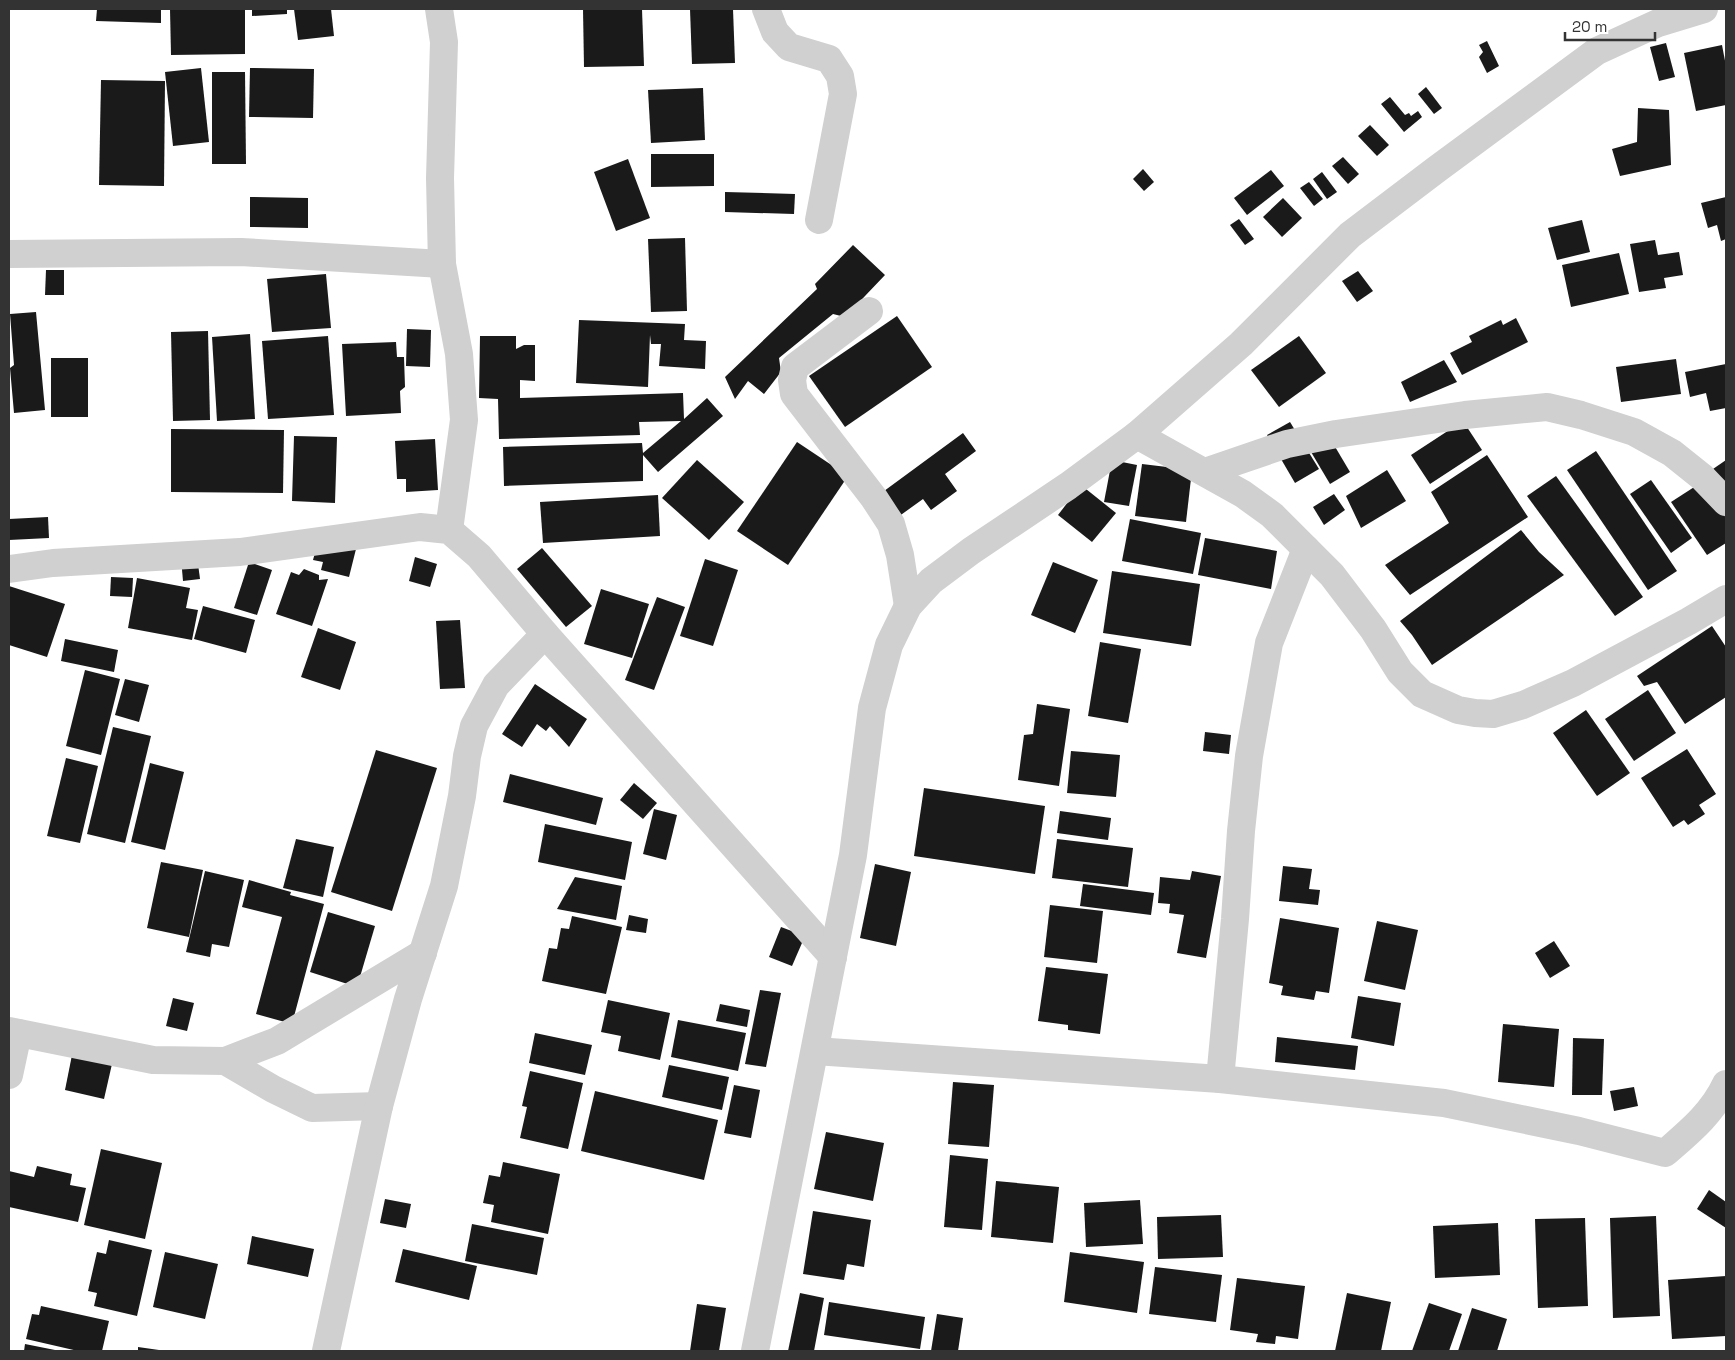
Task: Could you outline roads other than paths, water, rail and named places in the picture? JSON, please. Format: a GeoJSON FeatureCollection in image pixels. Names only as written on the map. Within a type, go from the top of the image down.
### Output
{"type":"FeatureCollection","features":[{"type":"Feature","properties":{"kind":"street"},"geometry":{"type":"LineString","coordinates":[[438,9],[444,42],[440,178],[442,264],[459,354],[464,420],[449,530]]}},
{"type":"Feature","properties":{"kind":"street"},"geometry":{"type":"LineString","coordinates":[[766,9],[775,32],[789,47],[829,59],[840,76],[843,94],[819,220]]}},
{"type":"Feature","properties":{"kind":"street"},"geometry":{"type":"LineString","coordinates":[[756,1351],[853,855],[872,708],[889,645],[908,606],[931,581],[951,566],[1068,486],[1137,435],[1240,344],[1350,235],[1437,169],[1597,51],[1658,23],[1704,9]]}},
{"type":"Feature","properties":{"kind":"street"},"geometry":{"type":"LineString","coordinates":[[9,254],[241,252],[442,264]]}},
{"type":"Feature","properties":{"kind":"street"},"geometry":{"type":"LineString","coordinates":[[869,311],[795,367],[792,380],[794,394],[874,498],[891,524],[900,555],[908,606]]}},
{"type":"Feature","properties":{"kind":"street"},"geometry":{"type":"LineString","coordinates":[[1205,472],[1287,444],[1320,437],[1465,414],[1547,407],[1581,415],[1634,432],[1672,454],[1702,477],[1726,502]]}},
{"type":"Feature","properties":{"kind":"street"},"geometry":{"type":"LineString","coordinates":[[1137,435],[1243,494],[1272,515],[1332,575],[1373,629],[1405,678],[1422,694],[1458,710],[1475,714],[1492,714],[1522,706],[1589,674],[1726,600]]}},
{"type":"Feature","properties":{"kind":"street"},"geometry":{"type":"LineString","coordinates":[[9,569],[53,563],[240,552],[420,527],[449,530],[479,556],[545,634],[833,957]]}},
{"type":"Feature","properties":{"kind":"street"},"geometry":{"type":"LineString","coordinates":[[1220,1079],[1249,756],[1269,643],[1306,549]]}},
{"type":"Feature","properties":{"kind":"street"},"geometry":{"type":"LineString","coordinates":[[326,1351],[379,1106],[408,999],[444,886],[474,726],[496,684],[545,634]]}},
{"type":"Feature","properties":{"kind":"street"},"geometry":{"type":"LineString","coordinates":[[9,1075],[13,1032],[153,1060],[224,1062],[277,1041],[423,953]]}},
{"type":"Feature","properties":{"kind":"street"},"geometry":{"type":"LineString","coordinates":[[815,1051],[1220,1079],[1444,1103],[1579,1131],[1664,1153],[1702,1120],[1720,1097],[1726,1084]]}},
{"type":"Feature","properties":{"kind":"street"},"geometry":{"type":"LineString","coordinates":[[224,1062],[312,1108],[379,1106]]}}]}
